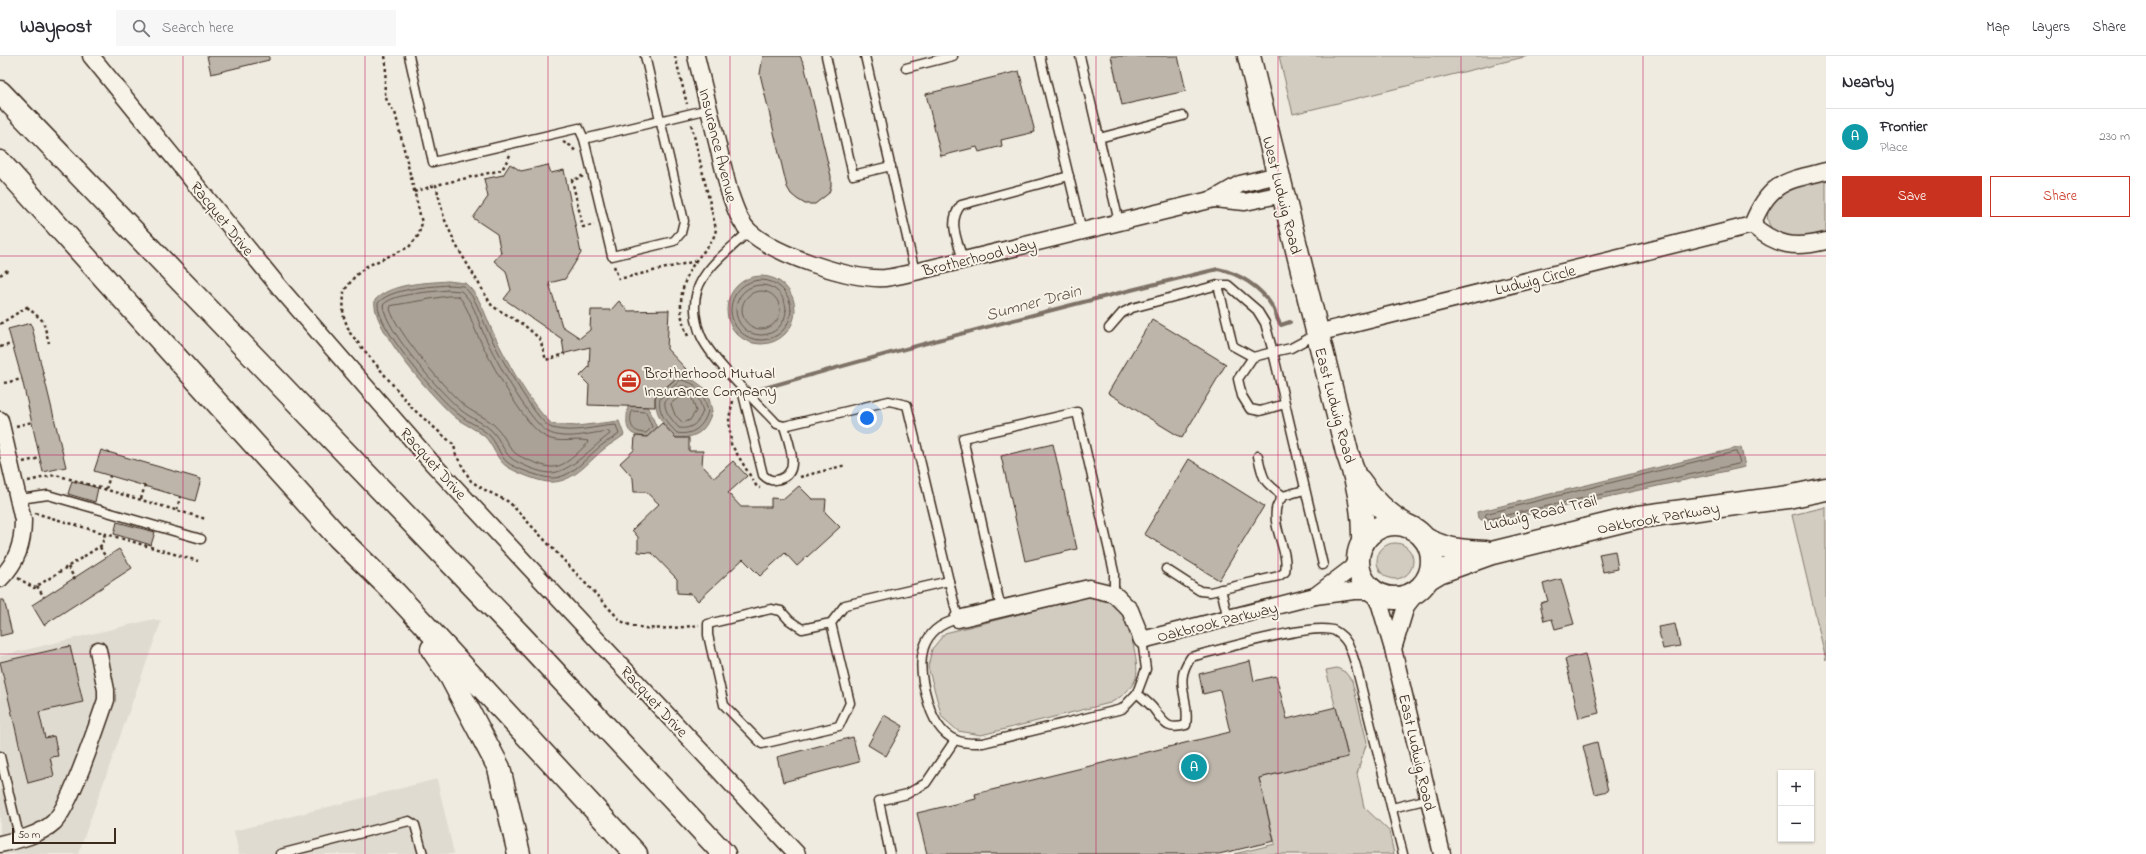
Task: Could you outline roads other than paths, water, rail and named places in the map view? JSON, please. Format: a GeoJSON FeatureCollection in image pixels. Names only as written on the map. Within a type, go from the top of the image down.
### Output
{"type":"FeatureCollection","features":[{"type":"Feature","properties":{"kind":"main road","name":"West Ludwig Road"},"geometry":{"type":"LineString","coordinates":[[1249,56],[1317,333]]}},
{"type":"Feature","properties":{"kind":"main road"},"geometry":{"type":"LineString","coordinates":[[0,92],[521,636],[724,854]]}},
{"type":"Feature","properties":{"kind":"main road"},"geometry":{"type":"LineString","coordinates":[[0,162],[338,537],[395,593],[636,854]]}},
{"type":"Feature","properties":{"kind":"main road","name":"East Ludwig Road"},"geometry":{"type":"LineString","coordinates":[[1317,333],[1347,452],[1356,476],[1362,510],[1360,550]]}},
{"type":"Feature","properties":{"kind":"main road","name":"East Ludwig Road"},"geometry":{"type":"LineString","coordinates":[[1356,476],[1376,504],[1388,515],[1407,526]]}},
{"type":"Feature","properties":{"kind":"main road","name":"Oakbrook Parkway"},"geometry":{"type":"LineString","coordinates":[[1422,585],[1439,572],[1492,553],[1638,518],[1788,497],[1826,489]]}},
{"type":"Feature","properties":{"kind":"main road"},"geometry":{"type":"LineString","coordinates":[[1392,524],[1407,526],[1417,531],[1425,539],[1432,557],[1432,567],[1422,585],[1398,598],[1380,596],[1365,584],[1360,574],[1360,550],[1377,528],[1392,524]]}},
{"type":"Feature","properties":{"kind":"main road","name":"Oakbrook Parkway"},"geometry":{"type":"LineString","coordinates":[[1425,539],[1438,546],[1456,550],[1492,553]]}},
{"type":"Feature","properties":{"kind":"main road"},"geometry":{"type":"LineString","coordinates":[[395,593],[451,677],[499,768],[519,854]]}},
{"type":"Feature","properties":{"kind":"street","name":"Racquet Drive"},"geometry":{"type":"LineString","coordinates":[[91,56],[280,288],[433,464],[797,854]]}},
{"type":"Feature","properties":{"kind":"street","name":"Insurance Avenue"},"geometry":{"type":"LineString","coordinates":[[696,56],[729,192],[736,211],[749,231]]}},
{"type":"Feature","properties":{"kind":"street"},"geometry":{"type":"LineString","coordinates":[[1826,171],[1778,185],[1766,196],[1752,225],[1776,241],[1793,246],[1826,241]]}},
{"type":"Feature","properties":{"kind":"street","name":"Brotherhood Way"},"geometry":{"type":"LineString","coordinates":[[749,231],[768,245],[787,255],[859,277],[885,278],[915,272],[1214,198],[1245,202],[1281,184]]}},
{"type":"Feature","properties":{"kind":"street","name":"Ludwig Circle"},"geometry":{"type":"LineString","coordinates":[[1317,333],[1752,225]]}},
{"type":"Feature","properties":{"kind":"street"},"geometry":{"type":"LineString","coordinates":[[0,579],[14,562],[20,550],[24,520],[7,423]]}},
{"type":"Feature","properties":{"kind":"street","name":"Oakbrook Parkway"},"geometry":{"type":"LineString","coordinates":[[1315,596],[1352,568],[1360,550]]}},
{"type":"Feature","properties":{"kind":"street"},"geometry":{"type":"LineString","coordinates":[[1393,649],[1406,606],[1422,585]]}},
{"type":"Feature","properties":{"kind":"street"},"geometry":{"type":"LineString","coordinates":[[958,619],[1089,588],[1114,594]]}},
{"type":"Feature","properties":{"kind":"street","name":"Oakbrook Parkway"},"geometry":{"type":"LineString","coordinates":[[1114,594],[1130,610],[1142,640],[1315,596],[1354,591],[1373,591]]}},
{"type":"Feature","properties":{"kind":"street","name":"East Ludwig Road"},"geometry":{"type":"LineString","coordinates":[[1373,591],[1380,605],[1393,649],[1442,854]]}},
{"type":"Feature","properties":{"kind":"street"},"geometry":{"type":"LineString","coordinates":[[0,844],[20,840],[54,822],[65,805],[106,700],[106,690],[98,650]]}},
{"type":"Feature","properties":{"kind":"lane"},"geometry":{"type":"LineString","coordinates":[[408,56],[433,162],[579,128],[584,140],[612,256],[674,241],[681,233],[684,221],[645,56]]}},
{"type":"Feature","properties":{"kind":"lane"},"geometry":{"type":"LineString","coordinates":[[826,56],[854,175],[891,166]]}},
{"type":"Feature","properties":{"kind":"lane"},"geometry":{"type":"LineString","coordinates":[[865,56],[915,272]]}},
{"type":"Feature","properties":{"kind":"lane"},"geometry":{"type":"LineString","coordinates":[[906,68],[953,56]]}},
{"type":"Feature","properties":{"kind":"lane"},"geometry":{"type":"LineString","coordinates":[[1040,56],[1082,231]]}},
{"type":"Feature","properties":{"kind":"lane"},"geometry":{"type":"LineString","coordinates":[[1080,56],[1119,222]]}},
{"type":"Feature","properties":{"kind":"lane"},"geometry":{"type":"LineString","coordinates":[[584,140],[709,109]]}},
{"type":"Feature","properties":{"kind":"lane"},"geometry":{"type":"LineString","coordinates":[[1099,138],[1183,116]]}},
{"type":"Feature","properties":{"kind":"lane"},"geometry":{"type":"LineString","coordinates":[[963,260],[953,222],[955,213],[961,205],[1068,176]]}},
{"type":"Feature","properties":{"kind":"lane"},"geometry":{"type":"LineString","coordinates":[[749,231],[708,270],[697,290],[695,314],[701,336],[714,355],[741,385],[777,424],[784,426],[889,401],[907,405],[958,619],[937,628],[928,639],[922,655],[921,667],[930,712],[936,723],[955,740],[969,744],[983,743],[1122,709],[1137,694],[1146,669],[1142,640]]}},
{"type":"Feature","properties":{"kind":"lane"},"geometry":{"type":"LineString","coordinates":[[1218,285],[1233,346],[1252,357],[1291,348],[1317,333]]}},
{"type":"Feature","properties":{"kind":"lane"},"geometry":{"type":"LineString","coordinates":[[1109,328],[1122,313],[1132,308],[1218,285],[1228,285],[1257,310],[1265,323],[1273,352],[1304,490],[1323,564]]}},
{"type":"Feature","properties":{"kind":"lane"},"geometry":{"type":"LineString","coordinates":[[1252,357],[1238,379],[1246,403],[1250,409],[1260,411],[1285,404]]}},
{"type":"Feature","properties":{"kind":"lane"},"geometry":{"type":"LineString","coordinates":[[741,385],[763,475],[768,480],[774,481],[784,478],[790,473],[793,464],[784,426]]}},
{"type":"Feature","properties":{"kind":"lane"},"geometry":{"type":"LineString","coordinates":[[1001,609],[963,438],[1078,412],[1114,572],[1114,594]]}},
{"type":"Feature","properties":{"kind":"lane"},"geometry":{"type":"LineString","coordinates":[[1258,456],[1263,478],[1266,484],[1283,496]]}},
{"type":"Feature","properties":{"kind":"lane"},"geometry":{"type":"LineString","coordinates":[[1166,569],[1200,591],[1221,589],[1279,576],[1285,572],[1287,564],[1275,517],[1276,508],[1283,496],[1304,490]]}},
{"type":"Feature","properties":{"kind":"lane"},"geometry":{"type":"LineString","coordinates":[[20,499],[48,494],[201,539]]}},
{"type":"Feature","properties":{"kind":"lane"},"geometry":{"type":"LineString","coordinates":[[831,623],[850,703],[839,726],[762,744],[724,705],[708,635],[708,624],[771,609],[781,611],[789,620],[802,629],[831,623],[845,605],[949,581]]}},
{"type":"Feature","properties":{"kind":"lane"},"geometry":{"type":"LineString","coordinates":[[1221,589],[1228,619]]}},
{"type":"Feature","properties":{"kind":"lane"},"geometry":{"type":"LineString","coordinates":[[1137,694],[1153,707],[1164,723],[1176,728],[1186,725],[1188,713],[1181,681],[1184,666],[1191,657],[1309,629],[1333,630],[1348,640],[1356,666],[1403,854]]}},
{"type":"Feature","properties":{"kind":"lane"},"geometry":{"type":"LineString","coordinates":[[890,854],[878,801],[908,794],[926,782],[955,740]]}},
{"type":"Feature","properties":{"kind":"lane"},"geometry":{"type":"LineString","coordinates":[[0,756],[20,840]]}},
{"type":"Feature","properties":{"kind":"lane"},"geometry":{"type":"LineString","coordinates":[[1392,808],[1429,799]]}},
{"type":"Feature","properties":{"kind":"lane"},"geometry":{"type":"LineString","coordinates":[[280,854],[409,821],[416,825],[423,854]]}},
{"type":"Feature","properties":{"kind":"water"},"geometry":{"type":"Polygon","coordinates":[[[754,276],[768,276],[780,282],[789,291],[795,303],[793,323],[785,334],[774,342],[768,344],[754,344],[748,342],[737,334],[729,323],[727,317],[727,303],[729,297],[737,286],[748,278],[754,276]]]}},
{"type":"Feature","properties":{"kind":"water"},"geometry":{"type":"Polygon","coordinates":[[[448,281],[465,283],[474,293],[481,304],[491,328],[518,379],[543,415],[552,424],[577,426],[619,421],[624,435],[604,449],[579,472],[557,482],[548,482],[532,478],[506,466],[497,456],[490,443],[484,436],[456,418],[420,380],[393,345],[376,312],[375,300],[390,290],[419,283],[448,281]]]}},
{"type":"Feature","properties":{"kind":"water"},"geometry":{"type":"Polygon","coordinates":[[[679,376],[695,381],[707,390],[712,411],[707,424],[703,429],[695,435],[683,438],[676,438],[668,429],[658,415],[655,403],[655,397],[679,376]]]}},
{"type":"Feature","properties":{"kind":"water"},"geometry":{"type":"Polygon","coordinates":[[[628,406],[648,407],[657,428],[647,437],[639,436],[630,432],[627,425],[628,406]]]}},
{"type":"Feature","properties":{"kind":"water"},"geometry":{"type":"Polygon","coordinates":[[[1741,447],[1745,467],[1488,523],[1478,518],[1477,512],[1741,447]]]}},
{"type":"Feature","properties":{"kind":"waterway","name":"Sumner Drain"},"geometry":{"type":"LineString","coordinates":[[761,389],[989,326],[1218,269],[1241,277],[1262,293],[1272,306],[1281,325],[1290,322]]}},
{"type":"Feature","properties":{"kind":"place","name":"Brotherhood Mutual Insurance Company"},"geometry":{"type":"Point","coordinates":[629,381]}},
{"type":"Feature","properties":{"kind":"place","name":"Frontier"},"geometry":{"type":"Point","coordinates":[1194,767]}}]}
